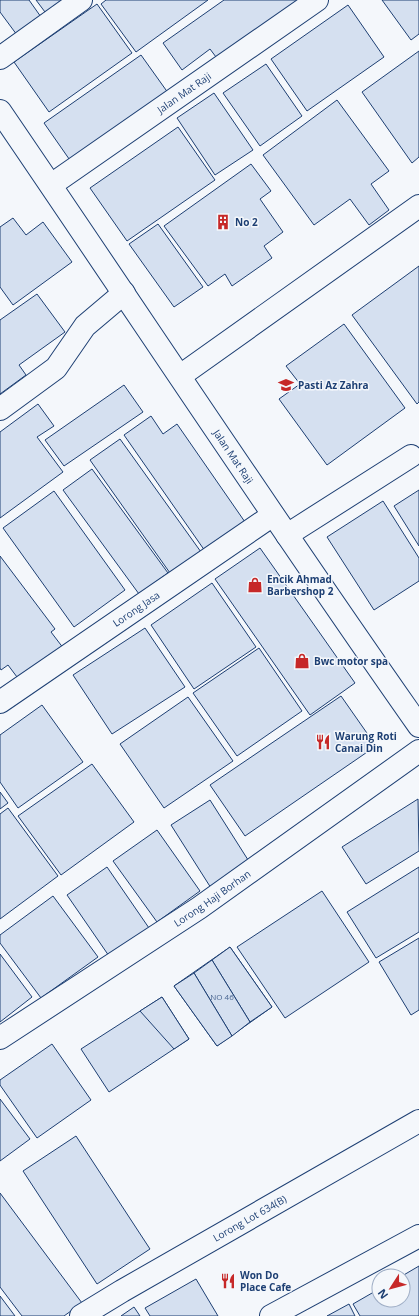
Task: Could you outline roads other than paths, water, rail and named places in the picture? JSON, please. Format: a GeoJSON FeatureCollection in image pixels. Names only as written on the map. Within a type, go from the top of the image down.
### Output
{"type":"FeatureCollection","features":[{"type":"Feature","properties":{"kind":"street"},"geometry":{"type":"LineString","coordinates":[[0,58],[81,0]]}},
{"type":"Feature","properties":{"kind":"street","name":"Jalan Mat Raji"},"geometry":{"type":"LineString","coordinates":[[50,185],[317,0]]}},
{"type":"Feature","properties":{"kind":"street","name":"Jalan Mat Raji"},"geometry":{"type":"LineString","coordinates":[[0,111],[287,536],[419,726]]}},
{"type":"Feature","properties":{"kind":"street"},"geometry":{"type":"LineString","coordinates":[[180,376],[419,206]]}},
{"type":"Feature","properties":{"kind":"street"},"geometry":{"type":"LineString","coordinates":[[0,409],[56,368],[85,326],[124,293]]}},
{"type":"Feature","properties":{"kind":"street"},"geometry":{"type":"LineString","coordinates":[[287,536],[411,456]]}},
{"type":"Feature","properties":{"kind":"street","name":"Lorong Jasa"},"geometry":{"type":"LineString","coordinates":[[0,702],[273,515]]}},
{"type":"Feature","properties":{"kind":"street","name":"Lorong Haji Borhan"},"geometry":{"type":"LineString","coordinates":[[0,1038],[199,908],[419,751]]}},
{"type":"Feature","properties":{"kind":"street","name":"Lorong Lot 634(B)"},"geometry":{"type":"LineString","coordinates":[[80,1316],[419,1121]]}},
{"type":"Feature","properties":{"kind":"street"},"geometry":{"type":"LineString","coordinates":[[271,1316],[419,1236]]}},
{"type":"Feature","properties":{"kind":"place","name":"No 2"},"geometry":{"type":"Point","coordinates":[223,222]}},
{"type":"Feature","properties":{"kind":"place","name":"Pasti Az Zahra"},"geometry":{"type":"Point","coordinates":[286,385]}},
{"type":"Feature","properties":{"kind":"place","name":"Encik Ahmad Barbershop 2"},"geometry":{"type":"Point","coordinates":[255,585]}},
{"type":"Feature","properties":{"kind":"place","name":"Bwc motor spa"},"geometry":{"type":"Point","coordinates":[302,661]}},
{"type":"Feature","properties":{"kind":"place","name":"Warung Roti Canai Din"},"geometry":{"type":"Point","coordinates":[323,742]}},
{"type":"Feature","properties":{"kind":"place","name":"Won Do Place Cafe"},"geometry":{"type":"Point","coordinates":[228,1281]}}]}
